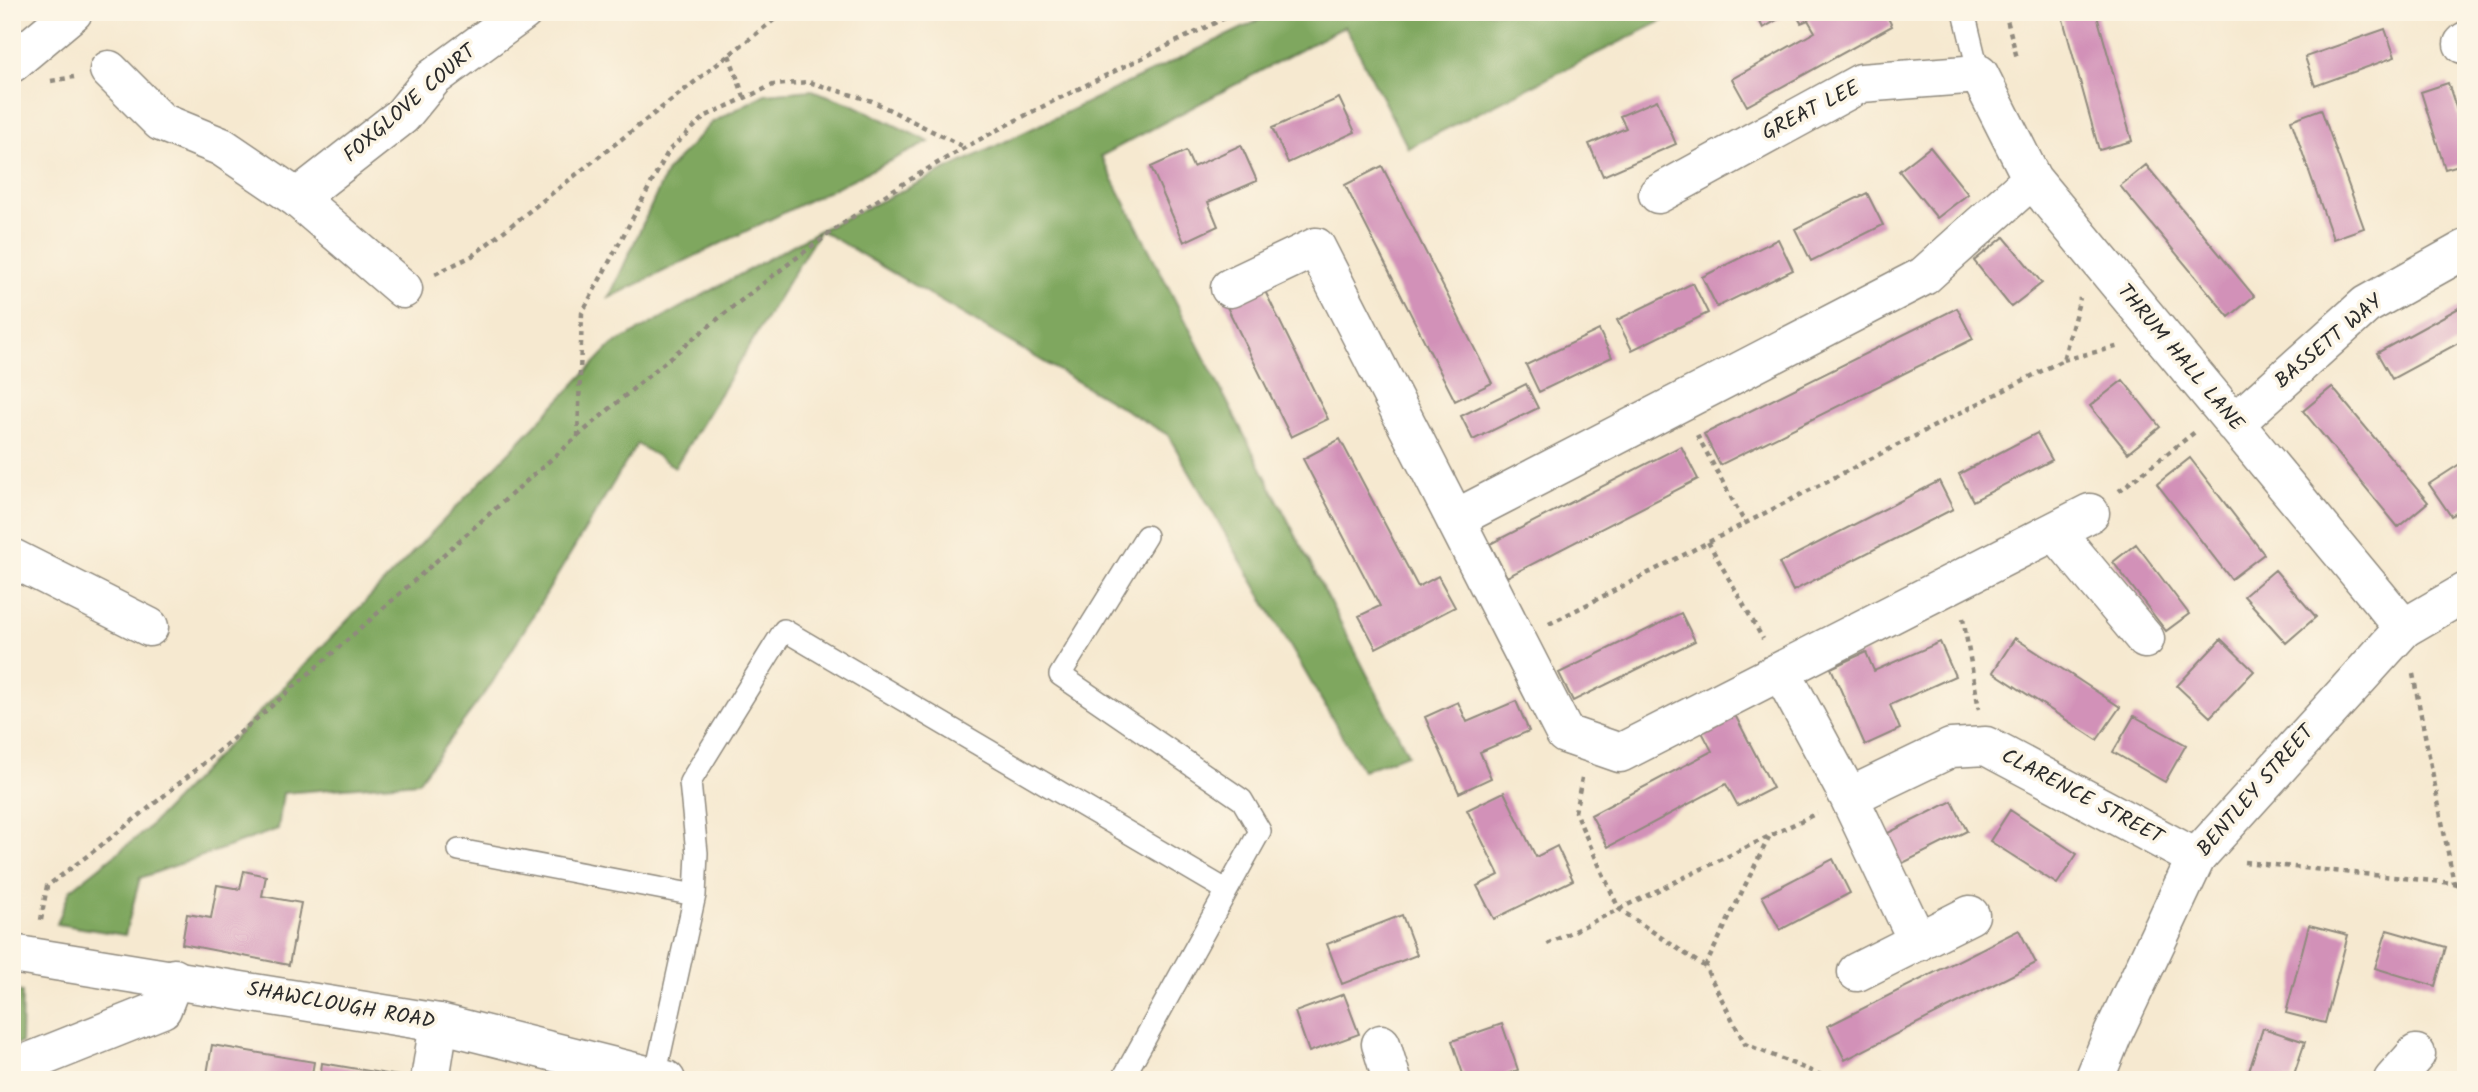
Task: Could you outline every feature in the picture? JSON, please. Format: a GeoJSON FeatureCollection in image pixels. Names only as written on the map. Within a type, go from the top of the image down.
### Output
{"type":"FeatureCollection","features":[{"type":"Feature","properties":{"kind":"street"},"geometry":{"type":"LineString","coordinates":[[12,63],[73,12]]}},
{"type":"Feature","properties":{"kind":"street","name":"FOXGLOVE COURT"},"geometry":{"type":"LineString","coordinates":[[297,198],[402,116],[433,78],[523,12]]}},
{"type":"Feature","properties":{"kind":"street"},"geometry":{"type":"LineString","coordinates":[[109,70],[161,122],[222,147],[297,198],[403,289]]}},
{"type":"Feature","properties":{"kind":"street","name":"THRUM HALL LANE"},"geometry":{"type":"LineString","coordinates":[[1979,74],[2032,179],[2404,628]]}},
{"type":"Feature","properties":{"kind":"street","name":"GREAT LEE"},"geometry":{"type":"LineString","coordinates":[[1658,194],[1861,83],[1979,74]]}},
{"type":"Feature","properties":{"kind":"street"},"geometry":{"type":"LineString","coordinates":[[1455,519],[1924,276],[2032,179]]}},
{"type":"Feature","properties":{"kind":"street"},"geometry":{"type":"LineString","coordinates":[[1230,288],[1316,247],[1565,734],[1620,753],[1783,673],[2090,513]]}},
{"type":"Feature","properties":{"kind":"street","name":"BASSETT WAY"},"geometry":{"type":"LineString","coordinates":[[2229,417],[2366,305],[2466,249]]}},
{"type":"Feature","properties":{"kind":"street"},"geometry":{"type":"LineString","coordinates":[[2056,531],[2145,639]]}},
{"type":"Feature","properties":{"kind":"street"},"geometry":{"type":"LineString","coordinates":[[12,558],[149,627]]}},
{"type":"Feature","properties":{"kind":"street","name":"BENTLEY STREET"},"geometry":{"type":"LineString","coordinates":[[2094,1080],[2196,858],[2404,628],[2466,592]]}},
{"type":"Feature","properties":{"kind":"street"},"geometry":{"type":"LineString","coordinates":[[1783,673],[1849,797],[1918,942]]}},
{"type":"Feature","properties":{"kind":"street","name":"CLARENCE STREET"},"geometry":{"type":"LineString","coordinates":[[1849,797],[1951,748],[1986,746],[2196,858]]}},
{"type":"Feature","properties":{"kind":"street"},"geometry":{"type":"LineString","coordinates":[[1857,972],[1970,915]]}},
{"type":"Feature","properties":{"kind":"street","name":"SHAWCLOUGH ROAD"},"geometry":{"type":"LineString","coordinates":[[23,956],[174,978],[439,1023],[661,1078]]}},
{"type":"Feature","properties":{"kind":"street"},"geometry":{"type":"LineString","coordinates":[[12,1069],[162,1009],[174,978]]}},
{"type":"Feature","properties":{"kind":"street"},"geometry":{"type":"LineString","coordinates":[[430,1080],[439,1023]]}},
{"type":"Feature","properties":{"kind":"street"},"geometry":{"type":"LineString","coordinates":[[1381,1044],[1392,1080]]}},
{"type":"Feature","properties":{"kind":"lane"},"geometry":{"type":"LineString","coordinates":[[1964,12],[1979,74]]}},
{"type":"Feature","properties":{"kind":"lane"},"geometry":{"type":"LineString","coordinates":[[1122,1080],[1260,831],[1242,800],[1060,675],[1146,536]]}},
{"type":"Feature","properties":{"kind":"lane"},"geometry":{"type":"LineString","coordinates":[[661,1078],[695,895],[697,853],[690,782],[784,630],[1226,890]]}},
{"type":"Feature","properties":{"kind":"lane"},"geometry":{"type":"LineString","coordinates":[[459,850],[695,895]]}},
{"type":"Feature","properties":{"kind":"path"},"geometry":{"type":"LineString","coordinates":[[403,289],[472,256],[784,12]]}},
{"type":"Feature","properties":{"kind":"path"},"geometry":{"type":"LineString","coordinates":[[23,956],[47,886],[139,819],[643,380],[839,226],[964,147],[1237,12]]}},
{"type":"Feature","properties":{"kind":"path"},"geometry":{"type":"LineString","coordinates":[[729,55],[744,97]]}},
{"type":"Feature","properties":{"kind":"path"},"geometry":{"type":"LineString","coordinates":[[49,82],[109,70]]}},
{"type":"Feature","properties":{"kind":"path"},"geometry":{"type":"LineString","coordinates":[[578,438],[582,313],[669,150],[706,116],[773,85],[809,82],[872,101],[964,147]]}},
{"type":"Feature","properties":{"kind":"path"},"geometry":{"type":"LineString","coordinates":[[2063,360],[2092,251]]}},
{"type":"Feature","properties":{"kind":"path"},"geometry":{"type":"LineString","coordinates":[[1517,640],[2063,360],[2162,336]]}},
{"type":"Feature","properties":{"kind":"path"},"geometry":{"type":"LineString","coordinates":[[1680,403],[1745,523]]}},
{"type":"Feature","properties":{"kind":"path"},"geometry":{"type":"LineString","coordinates":[[2090,513],[2229,417]]}},
{"type":"Feature","properties":{"kind":"path"},"geometry":{"type":"LineString","coordinates":[[1708,542],[1783,673]]}},
{"type":"Feature","properties":{"kind":"path"},"geometry":{"type":"LineString","coordinates":[[1956,583],[1986,746]]}},
{"type":"Feature","properties":{"kind":"path"},"geometry":{"type":"LineString","coordinates":[[2404,628],[2454,883]]}},
{"type":"Feature","properties":{"kind":"path"},"geometry":{"type":"LineString","coordinates":[[1588,742],[1575,812],[1619,909],[1705,967],[1745,1044],[1833,1080]]}},
{"type":"Feature","properties":{"kind":"path"},"geometry":{"type":"LineString","coordinates":[[1547,944],[1849,797]]}},
{"type":"Feature","properties":{"kind":"path"},"geometry":{"type":"LineString","coordinates":[[1705,967],[1769,836]]}},
{"type":"Feature","properties":{"kind":"path"},"geometry":{"type":"LineString","coordinates":[[2196,858],[2454,883],[2466,887]]}},
{"type":"Feature","properties":{"kind":"green space"},"geometry":{"type":"Polygon","coordinates":[[[1276,12],[1680,12],[1408,148],[1345,26],[1101,156],[1408,754],[1363,770],[1168,435],[820,230],[1276,12]]]}},
{"type":"Feature","properties":{"kind":"green space"},"geometry":{"type":"Polygon","coordinates":[[[812,90],[854,105],[929,142],[609,298],[667,171],[711,123],[765,94],[812,90]]]}},
{"type":"Feature","properties":{"kind":"green space"},"geometry":{"type":"Polygon","coordinates":[[[820,230],[675,467],[637,444],[492,683],[418,782],[283,793],[278,829],[140,878],[125,935],[57,924],[70,890],[145,831],[611,346],[820,230]]]}},
{"type":"Feature","properties":{"kind":"green space"},"geometry":{"type":"Polygon","coordinates":[[[12,991],[22,992],[21,1043],[12,1047],[12,991]]]}},
{"type":"Feature","properties":{"kind":"building"},"geometry":{"type":"Polygon","coordinates":[[[1755,12],[1791,12],[1763,28],[1755,12]]]}},
{"type":"Feature","properties":{"kind":"building"},"geometry":{"type":"Polygon","coordinates":[[[1795,12],[1885,12],[1892,26],[1747,106],[1732,79],[1815,32],[1808,20],[1801,23],[1795,12]]]}},
{"type":"Feature","properties":{"kind":"building"},"geometry":{"type":"Polygon","coordinates":[[[2061,12],[2096,12],[2132,141],[2099,150],[2061,12]]]}},
{"type":"Feature","properties":{"kind":"building"},"geometry":{"type":"Polygon","coordinates":[[[2385,29],[2395,57],[2315,86],[2305,57],[2385,29]]]}},
{"type":"Feature","properties":{"kind":"building"},"geometry":{"type":"Polygon","coordinates":[[[2448,83],[2466,138],[2466,163],[2445,169],[2421,92],[2448,83]]]}},
{"type":"Feature","properties":{"kind":"building"},"geometry":{"type":"Polygon","coordinates":[[[1339,98],[1355,132],[1288,163],[1272,128],[1339,98]]]}},
{"type":"Feature","properties":{"kind":"building"},"geometry":{"type":"Polygon","coordinates":[[[1657,100],[1676,144],[1603,176],[1589,144],[1626,128],[1620,116],[1657,100]]]}},
{"type":"Feature","properties":{"kind":"building"},"geometry":{"type":"Polygon","coordinates":[[[2321,109],[2364,228],[2333,239],[2291,120],[2321,109]]]}},
{"type":"Feature","properties":{"kind":"building"},"geometry":{"type":"Polygon","coordinates":[[[1241,145],[1257,181],[1208,202],[1218,226],[1184,242],[1151,167],[1186,151],[1193,167],[1241,145]]]}},
{"type":"Feature","properties":{"kind":"building"},"geometry":{"type":"Polygon","coordinates":[[[1930,147],[1968,194],[1937,218],[1899,171],[1930,147]]]}},
{"type":"Feature","properties":{"kind":"building"},"geometry":{"type":"Polygon","coordinates":[[[2146,165],[2254,296],[2229,317],[2120,186],[2146,165]]]}},
{"type":"Feature","properties":{"kind":"building"},"geometry":{"type":"Polygon","coordinates":[[[1382,166],[1492,383],[1455,401],[1345,185],[1382,166]]]}},
{"type":"Feature","properties":{"kind":"building"},"geometry":{"type":"Polygon","coordinates":[[[1867,193],[1883,225],[1811,261],[1795,229],[1867,193]]]}},
{"type":"Feature","properties":{"kind":"building"},"geometry":{"type":"Polygon","coordinates":[[[2004,237],[2042,283],[2011,307],[1974,261],[2004,237]]]}},
{"type":"Feature","properties":{"kind":"building"},"geometry":{"type":"Polygon","coordinates":[[[1778,239],[1793,270],[1717,307],[1702,277],[1778,239]]]}},
{"type":"Feature","properties":{"kind":"building"},"geometry":{"type":"Polygon","coordinates":[[[1261,283],[1328,419],[1291,437],[1224,301],[1261,283]]]}},
{"type":"Feature","properties":{"kind":"building"},"geometry":{"type":"Polygon","coordinates":[[[1693,283],[1708,313],[1632,350],[1617,320],[1693,283]]]}},
{"type":"Feature","properties":{"kind":"building"},"geometry":{"type":"Polygon","coordinates":[[[2466,304],[2466,339],[2392,379],[2377,353],[2466,304]]]}},
{"type":"Feature","properties":{"kind":"building"},"geometry":{"type":"Polygon","coordinates":[[[1957,308],[1973,339],[1720,465],[1704,434],[1957,308]]]}},
{"type":"Feature","properties":{"kind":"building"},"geometry":{"type":"Polygon","coordinates":[[[1599,330],[1612,357],[1539,392],[1526,365],[1599,330]]]}},
{"type":"Feature","properties":{"kind":"building"},"geometry":{"type":"Polygon","coordinates":[[[2123,380],[2160,427],[2128,453],[2090,406],[2123,380]]]}},
{"type":"Feature","properties":{"kind":"building"},"geometry":{"type":"Polygon","coordinates":[[[1526,384],[1538,408],[1473,440],[1461,416],[1526,384]]]}},
{"type":"Feature","properties":{"kind":"building"},"geometry":{"type":"Polygon","coordinates":[[[2332,387],[2428,502],[2398,527],[2303,411],[2332,387]]]}},
{"type":"Feature","properties":{"kind":"building"},"geometry":{"type":"Polygon","coordinates":[[[2037,433],[2052,460],[1973,501],[1959,474],[2037,433]]]}},
{"type":"Feature","properties":{"kind":"building"},"geometry":{"type":"Polygon","coordinates":[[[1340,439],[1418,587],[1438,576],[1455,607],[1376,648],[1359,616],[1380,606],[1303,459],[1340,439]]]}},
{"type":"Feature","properties":{"kind":"building"},"geometry":{"type":"Polygon","coordinates":[[[1681,446],[1698,479],[1507,577],[1490,544],[1681,446]]]}},
{"type":"Feature","properties":{"kind":"building"},"geometry":{"type":"Polygon","coordinates":[[[2190,458],[2264,554],[2231,579],[2157,484],[2190,458]]]}},
{"type":"Feature","properties":{"kind":"building"},"geometry":{"type":"Polygon","coordinates":[[[2466,460],[2466,506],[2451,516],[2429,484],[2466,460]]]}},
{"type":"Feature","properties":{"kind":"building"},"geometry":{"type":"Polygon","coordinates":[[[1939,481],[1953,509],[1793,591],[1779,563],[1939,481]]]}},
{"type":"Feature","properties":{"kind":"building"},"geometry":{"type":"Polygon","coordinates":[[[2136,544],[2189,614],[2166,631],[2113,562],[2136,544]]]}},
{"type":"Feature","properties":{"kind":"building"},"geometry":{"type":"Polygon","coordinates":[[[2275,570],[2316,617],[2286,643],[2244,596],[2275,570]]]}},
{"type":"Feature","properties":{"kind":"building"},"geometry":{"type":"Polygon","coordinates":[[[1681,613],[1695,641],[1573,701],[1559,673],[1681,613]]]}},
{"type":"Feature","properties":{"kind":"building"},"geometry":{"type":"Polygon","coordinates":[[[2015,638],[2120,707],[2097,740],[1993,672],[2015,638]]]}},
{"type":"Feature","properties":{"kind":"building"},"geometry":{"type":"Polygon","coordinates":[[[2221,639],[2254,671],[2210,717],[2177,686],[2221,639]]]}},
{"type":"Feature","properties":{"kind":"building"},"geometry":{"type":"Polygon","coordinates":[[[1940,642],[1955,676],[1890,705],[1900,729],[1865,745],[1831,668],[1866,652],[1874,671],[1940,642]]]}},
{"type":"Feature","properties":{"kind":"building"},"geometry":{"type":"Polygon","coordinates":[[[1516,701],[1529,731],[1480,752],[1491,778],[1459,793],[1425,717],[1458,702],[1467,722],[1516,701]]]}},
{"type":"Feature","properties":{"kind":"building"},"geometry":{"type":"Polygon","coordinates":[[[1735,715],[1773,788],[1738,806],[1726,784],[1608,847],[1591,815],[1712,751],[1702,732],[1735,715]]]}},
{"type":"Feature","properties":{"kind":"building"},"geometry":{"type":"Polygon","coordinates":[[[2134,716],[2186,745],[2165,782],[2113,752],[2134,716]]]}},
{"type":"Feature","properties":{"kind":"building"},"geometry":{"type":"Polygon","coordinates":[[[1504,792],[1536,857],[1557,846],[1573,880],[1494,919],[1477,886],[1499,875],[1467,810],[1504,792]]]}},
{"type":"Feature","properties":{"kind":"building"},"geometry":{"type":"Polygon","coordinates":[[[1952,801],[1967,831],[1897,866],[1882,836],[1952,801]]]}},
{"type":"Feature","properties":{"kind":"building"},"geometry":{"type":"Polygon","coordinates":[[[2010,810],[2077,854],[2057,884],[1990,841],[2010,810]]]}},
{"type":"Feature","properties":{"kind":"building"},"geometry":{"type":"Polygon","coordinates":[[[1833,859],[1850,893],[1780,930],[1762,896],[1833,859]]]}},
{"type":"Feature","properties":{"kind":"building"},"geometry":{"type":"Polygon","coordinates":[[[244,871],[266,876],[262,896],[301,903],[289,965],[182,944],[187,914],[211,918],[217,885],[240,889],[244,871]]]}},
{"type":"Feature","properties":{"kind":"building"},"geometry":{"type":"Polygon","coordinates":[[[1402,915],[1417,955],[1342,984],[1327,944],[1402,915]]]}},
{"type":"Feature","properties":{"kind":"building"},"geometry":{"type":"Polygon","coordinates":[[[2309,925],[2348,935],[2325,1023],[2286,1013],[2309,925]]]}},
{"type":"Feature","properties":{"kind":"building"},"geometry":{"type":"Polygon","coordinates":[[[2019,930],[2036,963],[1845,1060],[1828,1026],[2019,930]]]}},
{"type":"Feature","properties":{"kind":"building"},"geometry":{"type":"Polygon","coordinates":[[[2387,930],[2446,947],[2435,986],[2375,968],[2387,930]]]}},
{"type":"Feature","properties":{"kind":"building"},"geometry":{"type":"Polygon","coordinates":[[[1344,994],[1359,1034],[1309,1052],[1295,1012],[1344,994]]]}},
{"type":"Feature","properties":{"kind":"building"},"geometry":{"type":"Polygon","coordinates":[[[1502,1024],[1518,1070],[1491,1080],[1465,1080],[1452,1041],[1502,1024]]]}},
{"type":"Feature","properties":{"kind":"building"},"geometry":{"type":"Polygon","coordinates":[[[2263,1028],[2305,1042],[2292,1080],[2246,1080],[2263,1028]]]}},
{"type":"Feature","properties":{"kind":"building"},"geometry":{"type":"Polygon","coordinates":[[[212,1045],[314,1062],[311,1080],[206,1080],[212,1045]]]}},
{"type":"Feature","properties":{"kind":"building"},"geometry":{"type":"Polygon","coordinates":[[[322,1063],[399,1076],[398,1080],[320,1080],[322,1063]]]}}]}
